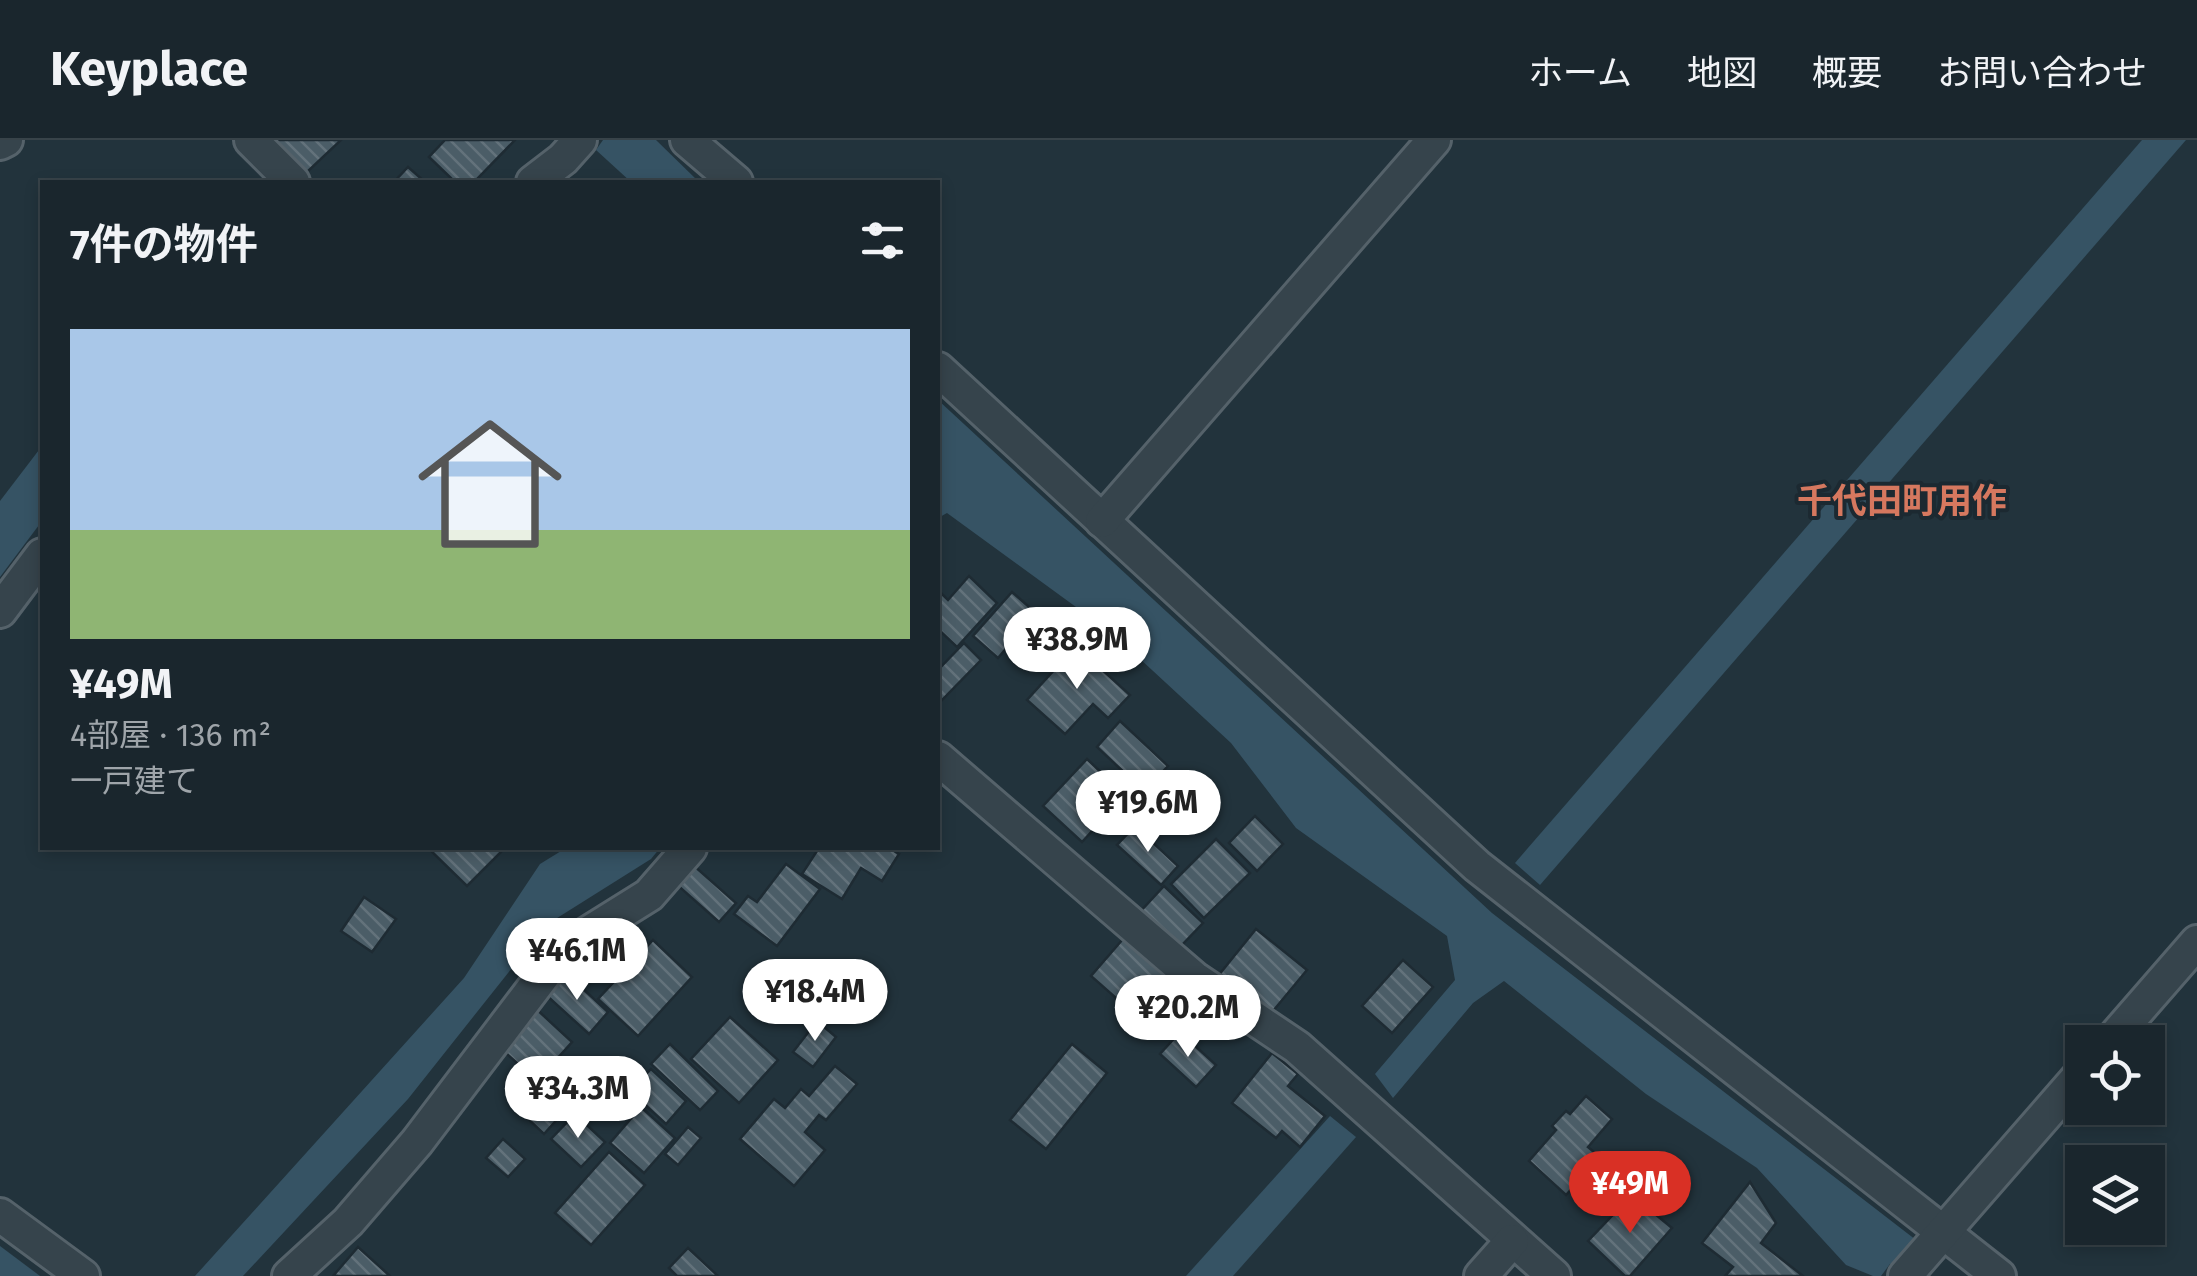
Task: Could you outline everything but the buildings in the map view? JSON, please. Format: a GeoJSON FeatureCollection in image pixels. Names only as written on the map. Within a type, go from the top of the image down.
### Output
{"type":"FeatureCollection","features":[{"type":"Feature","properties":{"kind":"street"},"geometry":{"type":"LineString","coordinates":[[251,140],[291,180]]}},
{"type":"Feature","properties":{"kind":"street"},"geometry":{"type":"LineString","coordinates":[[536,180],[580,140]]}},
{"type":"Feature","properties":{"kind":"street"},"geometry":{"type":"LineString","coordinates":[[687,140],[734,180]]}},
{"type":"Feature","properties":{"kind":"street"},"geometry":{"type":"LineString","coordinates":[[1102,521],[1434,140]]}},
{"type":"Feature","properties":{"kind":"street"},"geometry":{"type":"LineString","coordinates":[[940,371],[1477,866],[1999,1276]]}},
{"type":"Feature","properties":{"kind":"street"},"geometry":{"type":"LineString","coordinates":[[0,611],[40,558]]}},
{"type":"Feature","properties":{"kind":"street"},"geometry":{"type":"LineString","coordinates":[[940,760],[1194,978],[1297,1047],[1554,1276]]}},
{"type":"Feature","properties":{"kind":"street"},"geometry":{"type":"LineString","coordinates":[[288,1276],[348,1222],[417,1142],[564,948],[648,895],[688,850]]}},
{"type":"Feature","properties":{"kind":"street"},"geometry":{"type":"LineString","coordinates":[[2125,1025],[2197,942]]}},
{"type":"Feature","properties":{"kind":"street"},"geometry":{"type":"LineString","coordinates":[[1910,1270],[2065,1093]]}},
{"type":"Feature","properties":{"kind":"street"},"geometry":{"type":"LineString","coordinates":[[0,1215],[83,1276]]}},
{"type":"Feature","properties":{"kind":"street"},"geometry":{"type":"LineString","coordinates":[[1481,1276],[1512,1241]]}},
{"type":"Feature","properties":{"kind":"water"},"geometry":{"type":"Polygon","coordinates":[[[603,140],[656,140],[697,180],[629,180],[596,150],[603,140]]]}},
{"type":"Feature","properties":{"kind":"water"},"geometry":{"type":"Polygon","coordinates":[[[2142,140],[2186,140],[1540,885],[1515,863],[2142,140]]]}},
{"type":"Feature","properties":{"kind":"water"},"geometry":{"type":"Polygon","coordinates":[[[940,402],[1492,913],[1916,1240],[1903,1257],[1928,1276],[1906,1276],[1890,1264],[1881,1276],[1873,1276],[1846,1265],[1757,1168],[1646,1094],[1504,981],[1473,1003],[1393,1098],[1375,1074],[1455,980],[1447,936],[1296,828],[1231,743],[1113,634],[947,513],[940,517],[940,402]]]}},
{"type":"Feature","properties":{"kind":"water"},"geometry":{"type":"Polygon","coordinates":[[[40,449],[40,524],[0,577],[0,501],[40,449]]]}},
{"type":"Feature","properties":{"kind":"water"},"geometry":{"type":"Polygon","coordinates":[[[563,850],[658,850],[651,859],[546,925],[408,1099],[243,1276],[195,1276],[464,978],[540,864],[563,850]]]}},
{"type":"Feature","properties":{"kind":"water"},"geometry":{"type":"Polygon","coordinates":[[[1330,1116],[1356,1137],[1233,1276],[1186,1276],[1330,1116]]]}},
{"type":"Feature","properties":{"kind":"water"},"geometry":{"type":"Polygon","coordinates":[[[0,1246],[40,1276],[0,1276],[0,1246]]]}},
{"type":"Feature","properties":{"kind":"district","name":"千代田町用作"},"geometry":{"type":"Point","coordinates":[1902,501]}}]}
